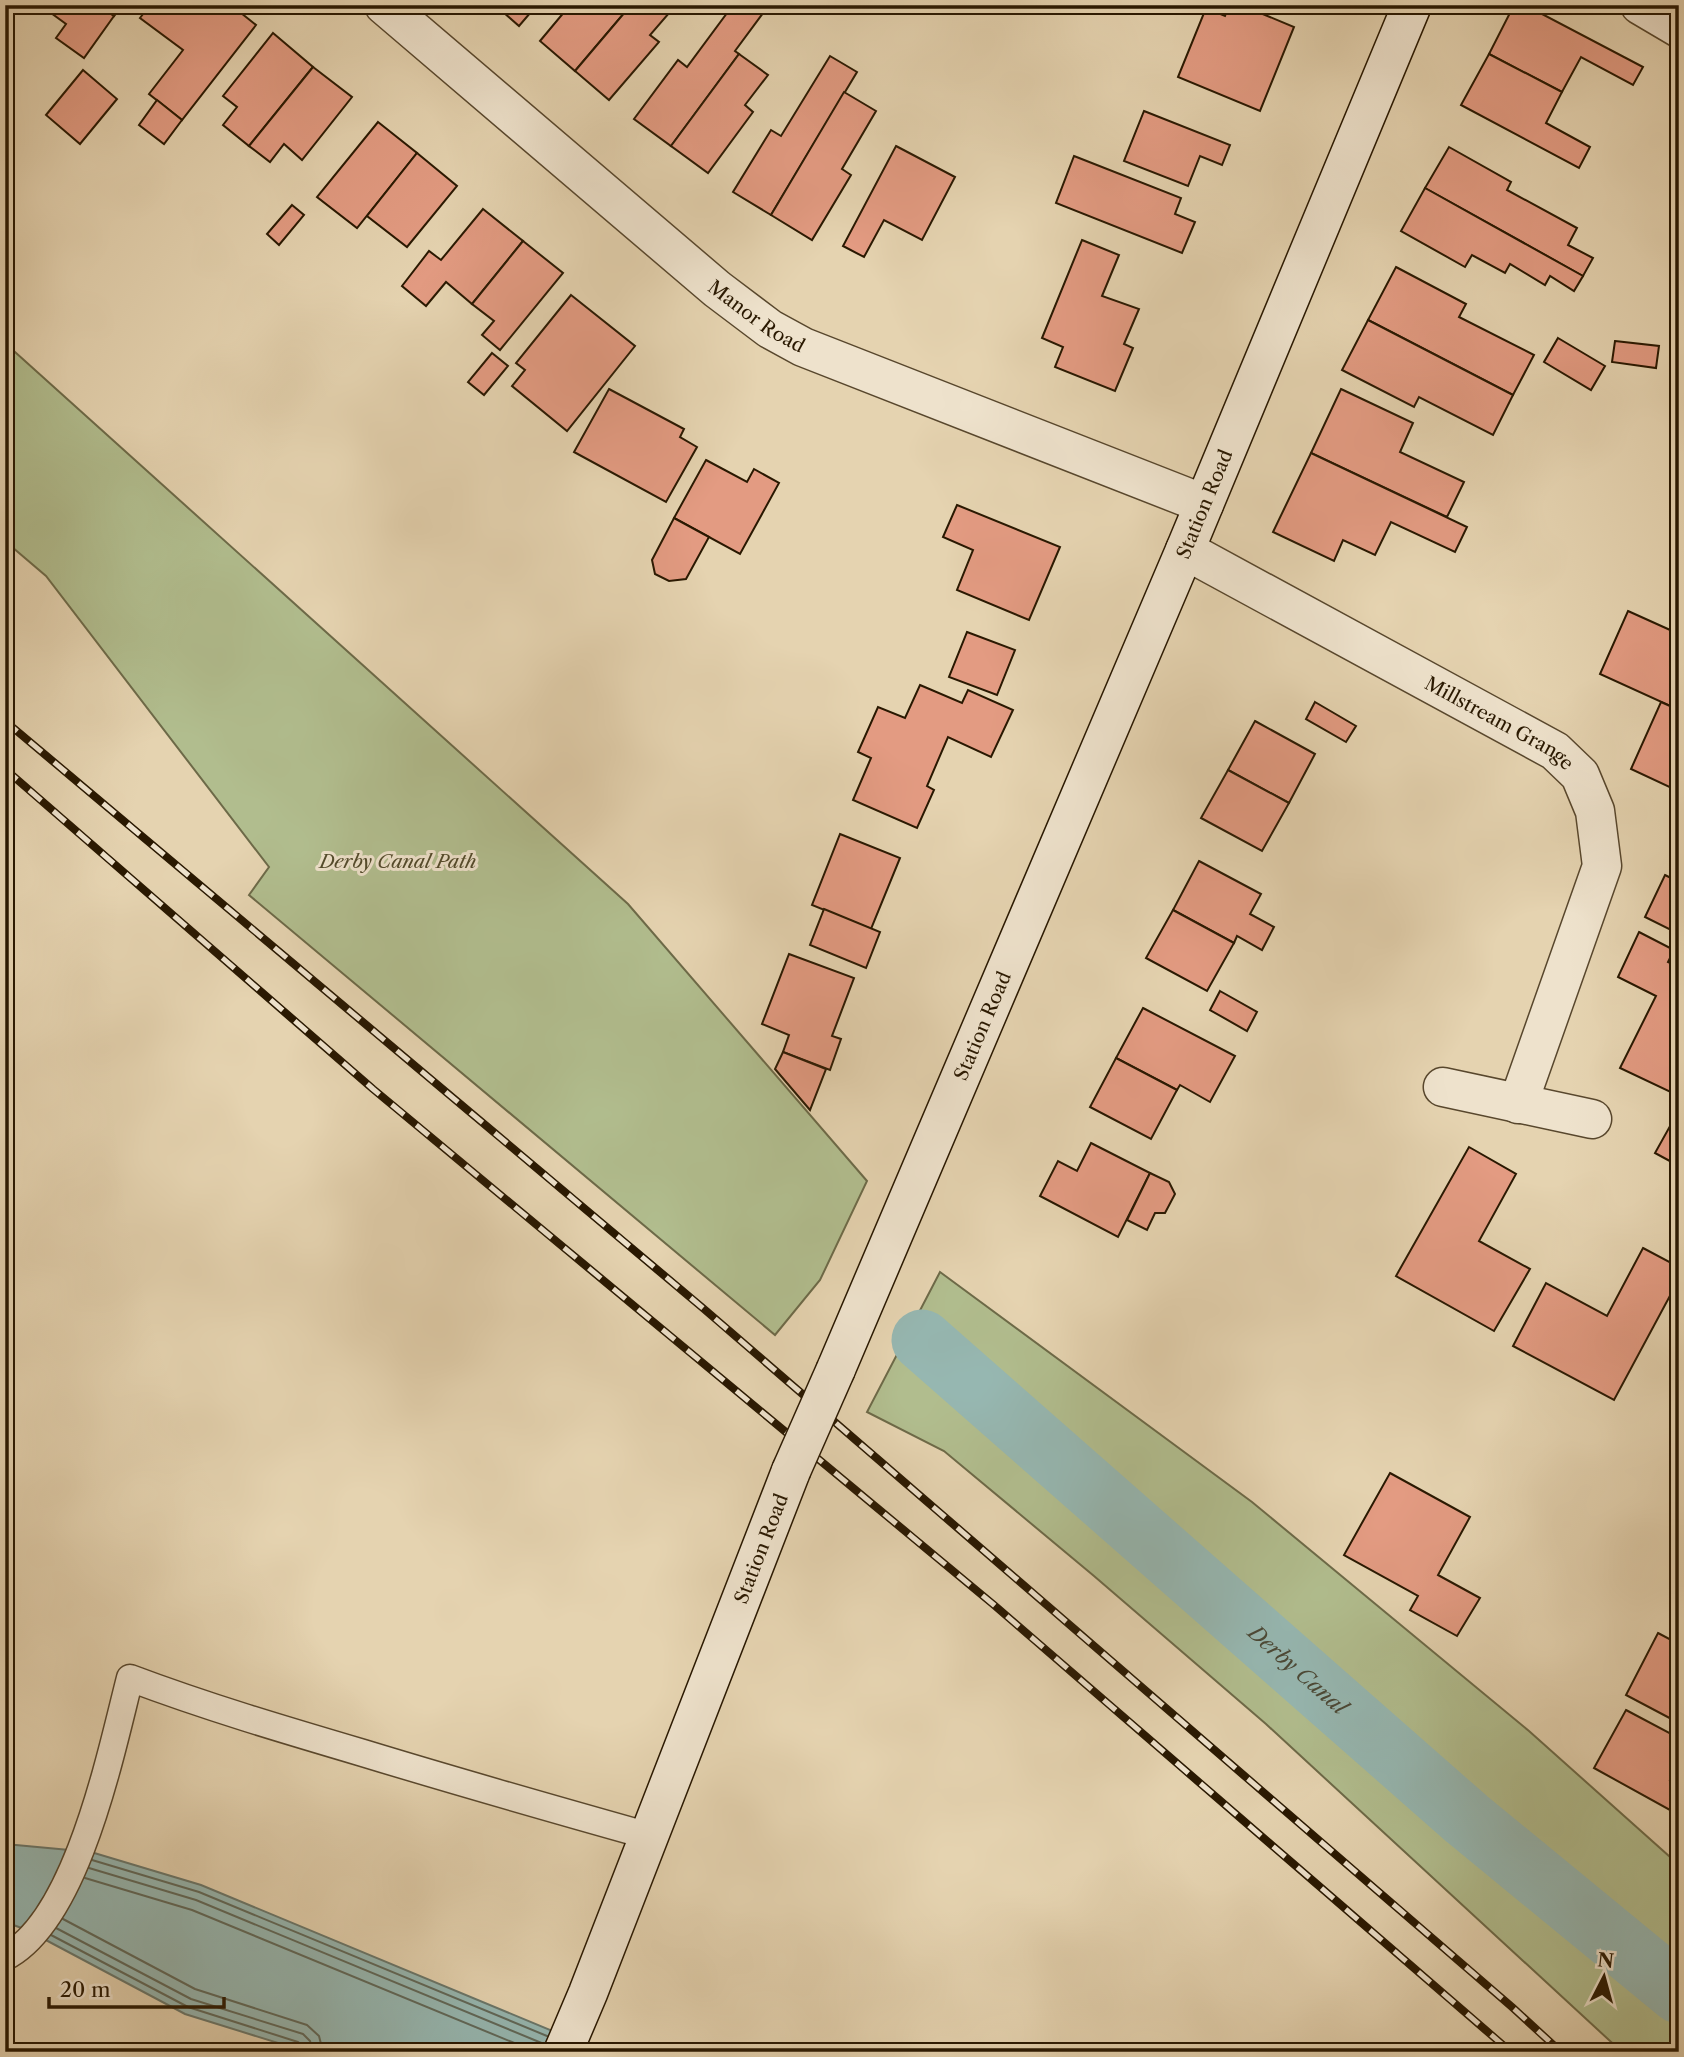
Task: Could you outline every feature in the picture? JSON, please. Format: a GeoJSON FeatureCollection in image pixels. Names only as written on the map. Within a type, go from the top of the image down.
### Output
{"type":"FeatureCollection","features":[{"type":"Feature","properties":{"kind":"main road","name":"Manor Road"},"geometry":{"type":"LineString","coordinates":[[384,5],[717,289],[770,329],[803,346],[1204,504]]}},
{"type":"Feature","properties":{"kind":"main road","name":"Station Road"},"geometry":{"type":"LineString","coordinates":[[563,2052],[791,1471],[1185,550],[1412,5]]}},
{"type":"Feature","properties":{"kind":"main road"},"geometry":{"type":"LineString","coordinates":[[1640,5],[1679,29]]}},
{"type":"Feature","properties":{"kind":"main road","name":"Millstream Grange"},"geometry":{"type":"LineString","coordinates":[[1185,550],[1555,751],[1580,775],[1595,811],[1602,866],[1518,1104]]}},
{"type":"Feature","properties":{"kind":"main road"},"geometry":{"type":"LineString","coordinates":[[1443,1087],[1592,1119]]}},
{"type":"Feature","properties":{"kind":"lane"},"geometry":{"type":"LineString","coordinates":[[12,1954],[50,1913],[87,1835],[130,1678],[190,1701],[287,1731],[649,1836]]}},
{"type":"Feature","properties":{"kind":"green space","name":"Derby Canal Path"},"geometry":{"type":"Polygon","coordinates":[[[5,343],[628,904],[867,1181],[820,1280],[775,1335],[249,895],[269,867],[46,576],[5,541],[5,343]]]}},
{"type":"Feature","properties":{"kind":"green space"},"geometry":{"type":"Polygon","coordinates":[[[940,1272],[1252,1502],[1529,1731],[1679,1865],[1679,2052],[1622,2052],[1266,1724],[1094,1576],[944,1451],[867,1412],[940,1272]]]}},
{"type":"Feature","properties":{"kind":"water"},"geometry":{"type":"Polygon","coordinates":[[[5,1844],[91,1852],[201,1885],[603,2052],[307,2052],[185,2014],[27,1930],[5,1922],[5,1844]]]}},
{"type":"Feature","properties":{"kind":"building"},"geometry":{"type":"Polygon","coordinates":[[[40,5],[100,5],[114,16],[84,58],[56,38],[66,24],[40,5]]]}},
{"type":"Feature","properties":{"kind":"building"},"geometry":{"type":"Polygon","coordinates":[[[100,5],[123,5],[114,16],[100,5]]]}},
{"type":"Feature","properties":{"kind":"building"},"geometry":{"type":"Polygon","coordinates":[[[150,5],[231,5],[256,25],[182,120],[149,94],[183,50],[140,18],[150,5]]]}},
{"type":"Feature","properties":{"kind":"building"},"geometry":{"type":"Polygon","coordinates":[[[495,5],[537,5],[519,26],[495,5]]]}},
{"type":"Feature","properties":{"kind":"building"},"geometry":{"type":"Polygon","coordinates":[[[570,5],[631,5],[575,71],[540,41],[570,5]]]}},
{"type":"Feature","properties":{"kind":"building"},"geometry":{"type":"Polygon","coordinates":[[[631,5],[676,5],[650,35],[659,42],[609,100],[575,71],[631,5]]]}},
{"type":"Feature","properties":{"kind":"building"},"geometry":{"type":"Polygon","coordinates":[[[733,5],[769,5],[735,51],[739,54],[671,146],[634,119],[678,60],[687,67],[733,5]]]}},
{"type":"Feature","properties":{"kind":"building"},"geometry":{"type":"Polygon","coordinates":[[[1229,5],[1241,5],[1294,27],[1260,111],[1178,77],[1206,8],[1225,16],[1229,5]]]}},
{"type":"Feature","properties":{"kind":"building"},"geometry":{"type":"Polygon","coordinates":[[[1514,5],[1525,5],[1643,67],[1633,85],[1581,57],[1562,92],[1489,54],[1514,5]]]}},
{"type":"Feature","properties":{"kind":"building"},"geometry":{"type":"Polygon","coordinates":[[[273,33],[313,67],[249,146],[223,125],[237,107],[223,96],[273,33]]]}},
{"type":"Feature","properties":{"kind":"building"},"geometry":{"type":"Polygon","coordinates":[[[739,54],[768,75],[745,105],[753,112],[708,173],[671,146],[739,54]]]}},
{"type":"Feature","properties":{"kind":"building"},"geometry":{"type":"Polygon","coordinates":[[[1489,54],[1562,92],[1546,123],[1590,147],[1579,168],[1461,105],[1489,54]]]}},
{"type":"Feature","properties":{"kind":"building"},"geometry":{"type":"Polygon","coordinates":[[[830,56],[857,72],[771,215],[733,192],[771,130],[781,136],[830,56]]]}},
{"type":"Feature","properties":{"kind":"building"},"geometry":{"type":"Polygon","coordinates":[[[313,67],[352,97],[302,160],[284,144],[270,162],[249,146],[313,67]]]}},
{"type":"Feature","properties":{"kind":"building"},"geometry":{"type":"Polygon","coordinates":[[[83,70],[117,99],[80,144],[46,115],[83,70]]]}},
{"type":"Feature","properties":{"kind":"building"},"geometry":{"type":"Polygon","coordinates":[[[844,92],[876,111],[842,169],[851,175],[812,240],[771,215],[844,92]]]}},
{"type":"Feature","properties":{"kind":"building"},"geometry":{"type":"Polygon","coordinates":[[[157,100],[182,120],[164,144],[139,125],[157,100]]]}},
{"type":"Feature","properties":{"kind":"building"},"geometry":{"type":"Polygon","coordinates":[[[1144,111],[1230,145],[1222,165],[1200,156],[1188,186],[1124,161],[1144,111]]]}},
{"type":"Feature","properties":{"kind":"building"},"geometry":{"type":"Polygon","coordinates":[[[378,122],[417,153],[357,228],[317,197],[378,122]]]}},
{"type":"Feature","properties":{"kind":"building"},"geometry":{"type":"Polygon","coordinates":[[[896,146],[955,177],[922,240],[884,220],[864,257],[843,246],[896,146]]]}},
{"type":"Feature","properties":{"kind":"building"},"geometry":{"type":"Polygon","coordinates":[[[1449,147],[1511,182],[1507,190],[1577,228],[1568,245],[1593,258],[1583,276],[1425,188],[1449,147]]]}},
{"type":"Feature","properties":{"kind":"building"},"geometry":{"type":"Polygon","coordinates":[[[417,153],[457,186],[407,247],[367,216],[417,153]]]}},
{"type":"Feature","properties":{"kind":"building"},"geometry":{"type":"Polygon","coordinates":[[[1074,156],[1181,198],[1175,214],[1195,222],[1182,253],[1056,203],[1074,156]]]}},
{"type":"Feature","properties":{"kind":"building"},"geometry":{"type":"Polygon","coordinates":[[[1425,188],[1583,276],[1574,291],[1550,276],[1545,285],[1510,264],[1505,273],[1472,255],[1465,267],[1401,231],[1425,188]]]}},
{"type":"Feature","properties":{"kind":"building"},"geometry":{"type":"Polygon","coordinates":[[[292,205],[304,215],[279,245],[267,234],[292,205]]]}},
{"type":"Feature","properties":{"kind":"building"},"geometry":{"type":"Polygon","coordinates":[[[483,209],[523,241],[472,304],[446,282],[426,306],[402,286],[429,251],[441,260],[483,209]]]}},
{"type":"Feature","properties":{"kind":"building"},"geometry":{"type":"Polygon","coordinates":[[[1082,240],[1119,255],[1102,296],[1139,309],[1124,344],[1133,348],[1115,391],[1055,367],[1063,347],[1042,338],[1082,240]]]}},
{"type":"Feature","properties":{"kind":"building"},"geometry":{"type":"Polygon","coordinates":[[[523,241],[563,273],[500,350],[482,335],[494,321],[472,304],[523,241]]]}},
{"type":"Feature","properties":{"kind":"building"},"geometry":{"type":"Polygon","coordinates":[[[1396,267],[1466,304],[1459,317],[1534,355],[1513,395],[1368,320],[1396,267]]]}},
{"type":"Feature","properties":{"kind":"building"},"geometry":{"type":"Polygon","coordinates":[[[571,295],[635,346],[567,431],[512,386],[525,370],[516,363],[571,295]]]}},
{"type":"Feature","properties":{"kind":"building"},"geometry":{"type":"Polygon","coordinates":[[[1368,320],[1513,395],[1493,435],[1419,397],[1414,407],[1342,370],[1368,320]]]}},
{"type":"Feature","properties":{"kind":"building"},"geometry":{"type":"Polygon","coordinates":[[[1558,338],[1605,366],[1591,390],[1544,362],[1558,338]]]}},
{"type":"Feature","properties":{"kind":"building"},"geometry":{"type":"Polygon","coordinates":[[[1615,341],[1659,346],[1656,368],[1612,362],[1615,341]]]}},
{"type":"Feature","properties":{"kind":"building"},"geometry":{"type":"Polygon","coordinates":[[[492,353],[508,366],[484,395],[468,382],[492,353]]]}},
{"type":"Feature","properties":{"kind":"building"},"geometry":{"type":"Polygon","coordinates":[[[609,389],[684,429],[680,437],[697,447],[666,502],[574,452],[609,389]]]}},
{"type":"Feature","properties":{"kind":"building"},"geometry":{"type":"Polygon","coordinates":[[[1341,389],[1413,423],[1400,452],[1464,482],[1447,517],[1311,453],[1341,389]]]}},
{"type":"Feature","properties":{"kind":"building"},"geometry":{"type":"Polygon","coordinates":[[[1311,453],[1467,527],[1455,552],[1391,522],[1375,555],[1343,540],[1334,561],[1273,532],[1311,453]]]}},
{"type":"Feature","properties":{"kind":"building"},"geometry":{"type":"Polygon","coordinates":[[[706,460],[747,482],[754,469],[779,483],[740,554],[674,518],[706,460]]]}},
{"type":"Feature","properties":{"kind":"building"},"geometry":{"type":"Polygon","coordinates":[[[957,505],[1060,547],[1029,620],[957,590],[973,550],[943,537],[957,505]]]}},
{"type":"Feature","properties":{"kind":"building"},"geometry":{"type":"Polygon","coordinates":[[[674,518],[709,537],[686,579],[669,581],[655,574],[652,560],[674,518]]]}},
{"type":"Feature","properties":{"kind":"building"},"geometry":{"type":"Polygon","coordinates":[[[1628,611],[1679,634],[1679,710],[1600,674],[1628,611]]]}},
{"type":"Feature","properties":{"kind":"building"},"geometry":{"type":"Polygon","coordinates":[[[967,632],[1015,650],[997,695],[949,677],[967,632]]]}},
{"type":"Feature","properties":{"kind":"building"},"geometry":{"type":"Polygon","coordinates":[[[920,685],[962,703],[968,690],[1013,710],[991,757],[948,737],[927,786],[934,790],[917,828],[853,800],[871,758],[858,752],[878,707],[905,718],[920,685]]]}},
{"type":"Feature","properties":{"kind":"building"},"geometry":{"type":"Polygon","coordinates":[[[1315,702],[1356,726],[1346,742],[1306,719],[1315,702]]]}},
{"type":"Feature","properties":{"kind":"building"},"geometry":{"type":"Polygon","coordinates":[[[1661,702],[1679,710],[1678,791],[1631,769],[1661,702]]]}},
{"type":"Feature","properties":{"kind":"building"},"geometry":{"type":"Polygon","coordinates":[[[1255,721],[1315,754],[1289,803],[1228,770],[1255,721]]]}},
{"type":"Feature","properties":{"kind":"building"},"geometry":{"type":"Polygon","coordinates":[[[1228,770],[1289,803],[1262,851],[1201,818],[1228,770]]]}},
{"type":"Feature","properties":{"kind":"building"},"geometry":{"type":"Polygon","coordinates":[[[840,834],[900,858],[871,929],[812,905],[840,834]]]}},
{"type":"Feature","properties":{"kind":"building"},"geometry":{"type":"Polygon","coordinates":[[[1199,861],[1261,894],[1250,914],[1274,927],[1262,950],[1237,936],[1234,943],[1173,910],[1199,861]]]}},
{"type":"Feature","properties":{"kind":"building"},"geometry":{"type":"Polygon","coordinates":[[[1665,875],[1679,882],[1679,934],[1645,917],[1665,875]]]}},
{"type":"Feature","properties":{"kind":"building"},"geometry":{"type":"Polygon","coordinates":[[[824,909],[880,932],[866,968],[810,945],[824,909]]]}},
{"type":"Feature","properties":{"kind":"building"},"geometry":{"type":"Polygon","coordinates":[[[1173,910],[1234,943],[1207,991],[1146,958],[1173,910]]]}},
{"type":"Feature","properties":{"kind":"building"},"geometry":{"type":"Polygon","coordinates":[[[1639,932],[1674,950],[1668,962],[1679,967],[1679,1096],[1620,1068],[1656,996],[1618,977],[1639,932]]]}},
{"type":"Feature","properties":{"kind":"building"},"geometry":{"type":"Polygon","coordinates":[[[789,954],[854,978],[832,1036],[841,1039],[830,1070],[783,1052],[789,1035],[762,1024],[789,954]]]}},
{"type":"Feature","properties":{"kind":"building"},"geometry":{"type":"Polygon","coordinates":[[[1220,991],[1257,1012],[1247,1031],[1210,1010],[1220,991]]]}},
{"type":"Feature","properties":{"kind":"building"},"geometry":{"type":"Polygon","coordinates":[[[1143,1008],[1235,1056],[1210,1102],[1180,1085],[1177,1090],[1116,1058],[1143,1008]]]}},
{"type":"Feature","properties":{"kind":"building"},"geometry":{"type":"Polygon","coordinates":[[[783,1052],[826,1069],[810,1110],[775,1069],[783,1052]]]}},
{"type":"Feature","properties":{"kind":"building"},"geometry":{"type":"Polygon","coordinates":[[[1116,1058],[1177,1090],[1151,1139],[1090,1107],[1116,1058]]]}},
{"type":"Feature","properties":{"kind":"building"},"geometry":{"type":"Polygon","coordinates":[[[1679,1110],[1679,1166],[1655,1153],[1679,1110]]]}},
{"type":"Feature","properties":{"kind":"building"},"geometry":{"type":"Polygon","coordinates":[[[1091,1143],[1150,1173],[1118,1237],[1040,1196],[1058,1161],[1077,1171],[1091,1143]]]}},
{"type":"Feature","properties":{"kind":"building"},"geometry":{"type":"Polygon","coordinates":[[[1469,1147],[1516,1174],[1479,1241],[1530,1269],[1494,1331],[1396,1276],[1469,1147]]]}},
{"type":"Feature","properties":{"kind":"building"},"geometry":{"type":"Polygon","coordinates":[[[1150,1173],[1169,1182],[1175,1194],[1165,1213],[1155,1213],[1147,1230],[1127,1220],[1150,1173]]]}},
{"type":"Feature","properties":{"kind":"building"},"geometry":{"type":"Polygon","coordinates":[[[1643,1248],[1679,1267],[1679,1279],[1614,1400],[1513,1346],[1546,1283],[1607,1316],[1643,1248]]]}},
{"type":"Feature","properties":{"kind":"building"},"geometry":{"type":"Polygon","coordinates":[[[1390,1473],[1470,1517],[1438,1575],[1480,1598],[1457,1636],[1410,1610],[1418,1596],[1344,1555],[1390,1473]]]}},
{"type":"Feature","properties":{"kind":"building"},"geometry":{"type":"Polygon","coordinates":[[[1658,1633],[1679,1644],[1679,1723],[1626,1695],[1658,1633]]]}},
{"type":"Feature","properties":{"kind":"building"},"geometry":{"type":"Polygon","coordinates":[[[1626,1710],[1679,1738],[1679,1764],[1670,1780],[1679,1785],[1679,1815],[1594,1768],[1626,1710]]]}},
{"type":"Feature","properties":{"kind":"waterway","name":"Derby Canal"},"geometry":{"type":"LineString","coordinates":[[922,1340],[1467,1819],[1679,1993]]}},
{"type":"Feature","properties":{"kind":"railway"},"geometry":{"type":"LineString","coordinates":[[5,721],[704,1309],[1561,2052]]}},
{"type":"Feature","properties":{"kind":"railway"},"geometry":{"type":"LineString","coordinates":[[5,769],[373,1089],[994,1605],[1511,2052]]}}]}
